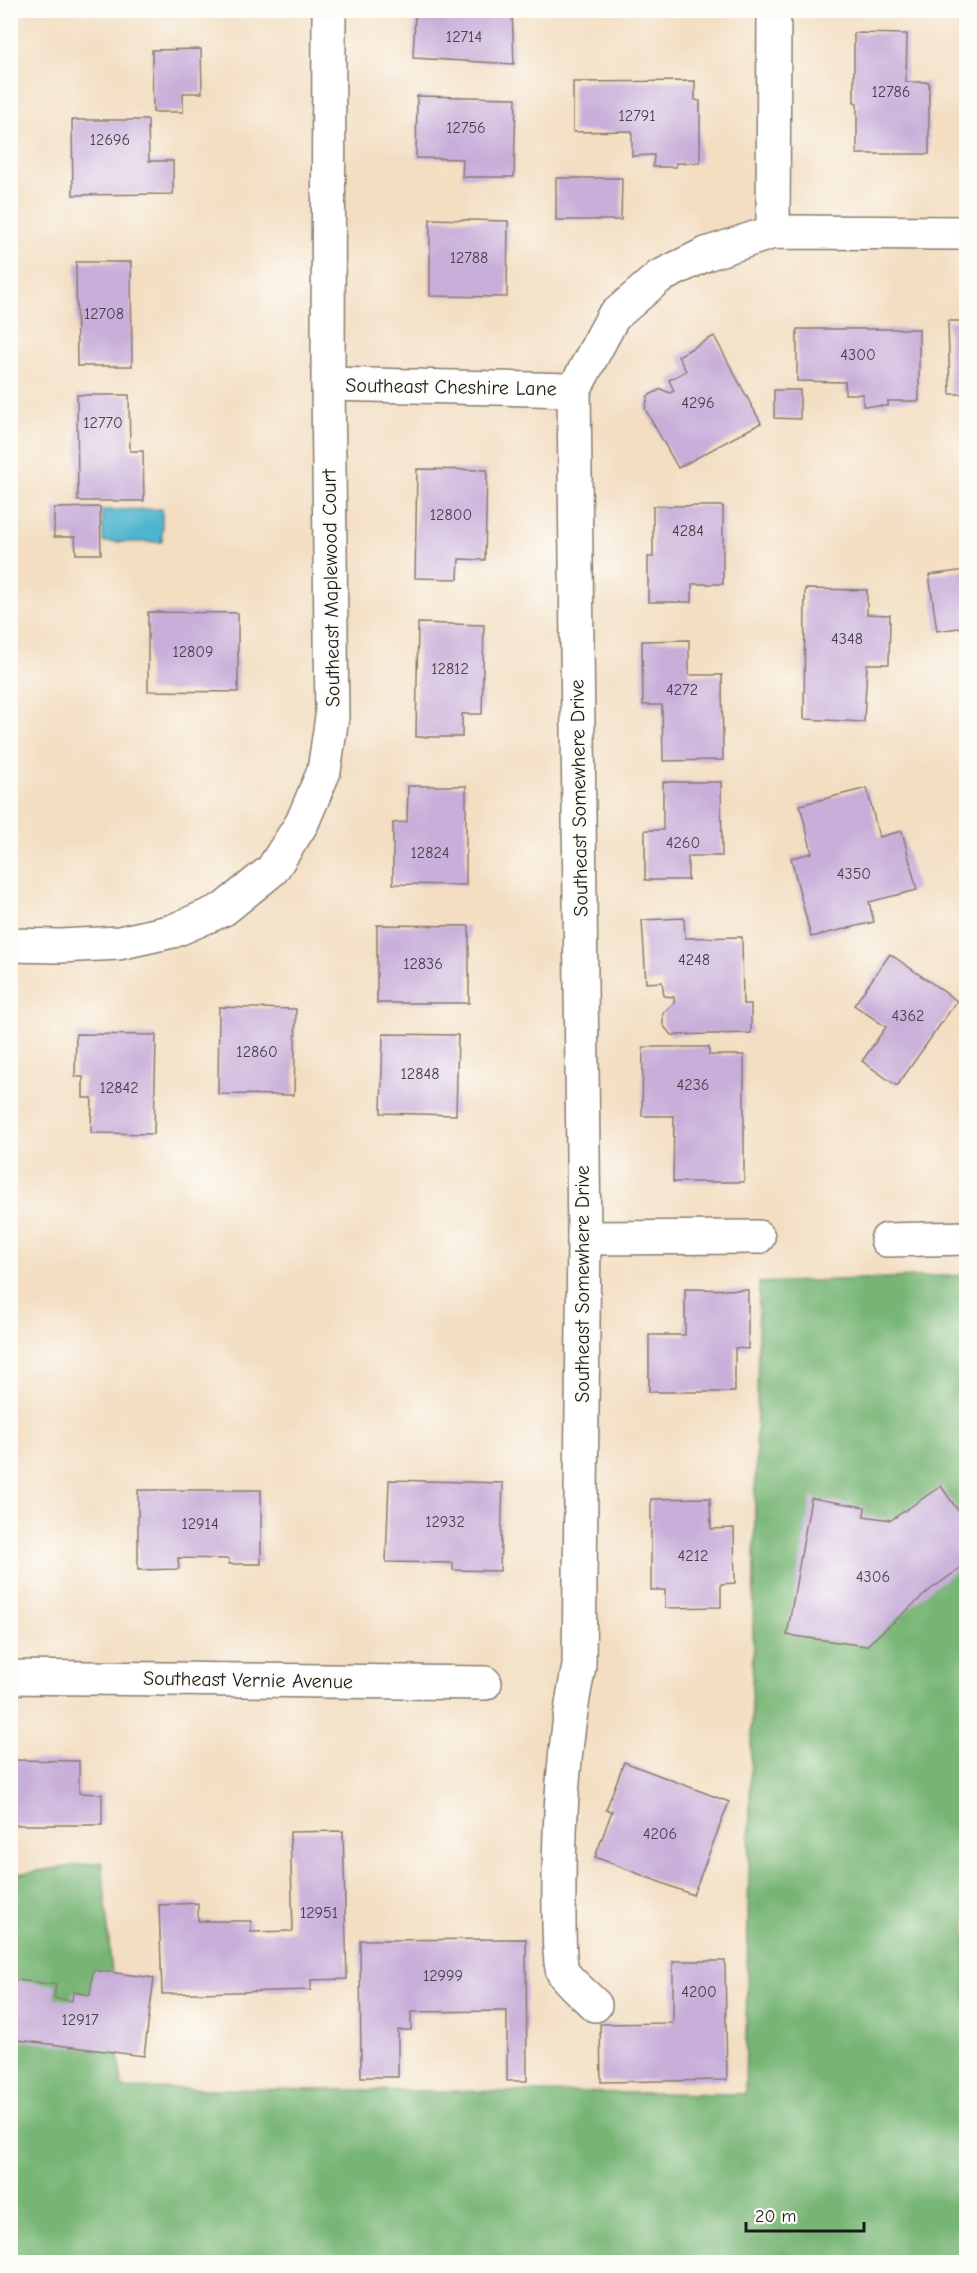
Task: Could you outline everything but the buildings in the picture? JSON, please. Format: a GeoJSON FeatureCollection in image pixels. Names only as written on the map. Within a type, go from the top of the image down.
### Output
{"type":"FeatureCollection","features":[{"type":"Feature","properties":{"kind":"street","name":"Southeast Maplewood Court"},"geometry":{"type":"LineString","coordinates":[[10,945],[60,946],[119,943],[173,931],[224,909],[272,870],[302,823],[324,771],[332,717],[328,384],[329,10]]}},
{"type":"Feature","properties":{"kind":"street"},"geometry":{"type":"LineString","coordinates":[[773,232],[774,10]]}},
{"type":"Feature","properties":{"kind":"street","name":"Southeast Somewhere Drive"},"geometry":{"type":"LineString","coordinates":[[595,2005],[563,1972],[559,1927],[558,1838],[571,1703],[579,1666],[584,1238],[574,390],[612,316],[659,277],[706,254],[773,232],[966,233]]}},
{"type":"Feature","properties":{"kind":"street","name":"Southeast Cheshire Lane"},"geometry":{"type":"LineString","coordinates":[[328,384],[574,390]]}},
{"type":"Feature","properties":{"kind":"street"},"geometry":{"type":"LineString","coordinates":[[584,1238],[758,1237]]}},
{"type":"Feature","properties":{"kind":"street"},"geometry":{"type":"LineString","coordinates":[[887,1240],[966,1238]]}},
{"type":"Feature","properties":{"kind":"street","name":"Southeast Vernie Avenue"},"geometry":{"type":"LineString","coordinates":[[10,1677],[484,1683]]}},
{"type":"Feature","properties":{"kind":"green space"},"geometry":{"type":"Polygon","coordinates":[[[966,1275],[966,2262],[11,2262],[10,1875],[102,1862],[122,2088],[745,2094],[759,1283],[966,1275]]]}},
{"type":"Feature","properties":{"kind":"water"},"geometry":{"type":"Polygon","coordinates":[[[162,509],[162,542],[103,542],[102,510],[162,509]]]}}]}
